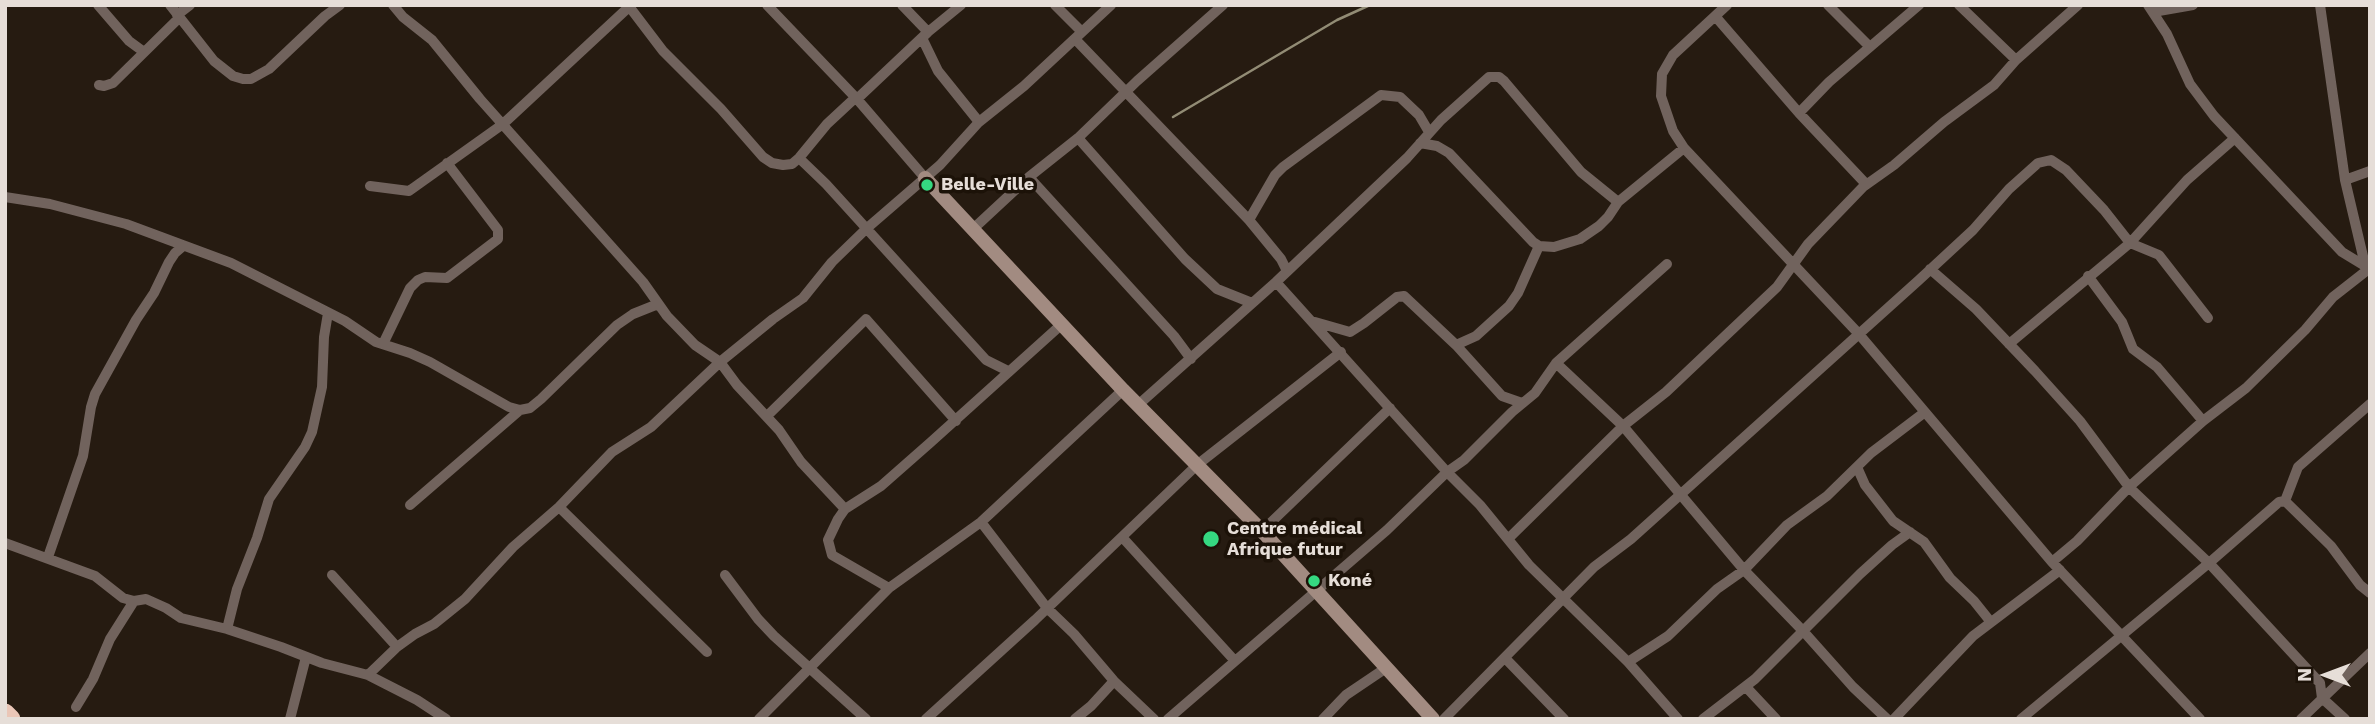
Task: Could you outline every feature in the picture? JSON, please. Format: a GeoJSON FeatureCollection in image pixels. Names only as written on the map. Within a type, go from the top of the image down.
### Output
{"type":"FeatureCollection","features":[{"type":"Feature","properties":{"kind":"highway"},"geometry":{"type":"LineString","coordinates":[[5,713],[11,719]]}},
{"type":"Feature","properties":{"kind":"street"},"geometry":{"type":"LineString","coordinates":[[98,5],[129,41],[144,52]]}},
{"type":"Feature","properties":{"kind":"street"},"geometry":{"type":"LineString","coordinates":[[170,5],[214,61],[233,76],[251,79],[269,69],[340,5]]}},
{"type":"Feature","properties":{"kind":"street"},"geometry":{"type":"LineString","coordinates":[[99,85],[113,83],[190,5]]}},
{"type":"Feature","properties":{"kind":"street"},"geometry":{"type":"LineString","coordinates":[[393,5],[403,17],[432,40],[643,282],[682,333],[720,362],[737,385],[767,416],[801,462],[845,509]]}},
{"type":"Feature","properties":{"kind":"street"},"geometry":{"type":"LineString","coordinates":[[767,5],[1123,390],[1262,531],[1433,719]]}},
{"type":"Feature","properties":{"kind":"street"},"geometry":{"type":"LineString","coordinates":[[902,5],[925,35],[938,71],[979,122]]}},
{"type":"Feature","properties":{"kind":"street"},"geometry":{"type":"LineString","coordinates":[[370,186],[410,191],[503,124],[629,6],[663,51],[721,109],[762,157],[783,166],[792,164],[827,124],[961,5]]}},
{"type":"Feature","properties":{"kind":"street"},"geometry":{"type":"LineString","coordinates":[[1055,5],[1125,92],[1249,219],[1281,259],[1287,271]]}},
{"type":"Feature","properties":{"kind":"street"},"geometry":{"type":"LineString","coordinates":[[368,675],[397,647],[434,624],[465,599],[513,547],[559,507],[612,452],[651,427],[720,362],[803,298],[832,262],[866,229],[925,178],[979,122],[1024,86],[1111,5]]}},
{"type":"Feature","properties":{"kind":"street"},"geometry":{"type":"LineString","coordinates":[[973,229],[1029,177],[1078,138],[1125,92],[1223,5]]}},
{"type":"Feature","properties":{"kind":"street"},"geometry":{"type":"LineString","coordinates":[[1727,5],[1674,55],[1660,81],[1665,110],[1673,131],[1684,148],[1858,333],[2056,566],[2200,719]]}},
{"type":"Feature","properties":{"kind":"street"},"geometry":{"type":"LineString","coordinates":[[1828,5],[1870,47]]}},
{"type":"Feature","properties":{"kind":"street"},"geometry":{"type":"LineString","coordinates":[[1799,113],[1829,82],[1919,5]]}},
{"type":"Feature","properties":{"kind":"street"},"geometry":{"type":"LineString","coordinates":[[1959,5],[2016,60]]}},
{"type":"Feature","properties":{"kind":"street"},"geometry":{"type":"LineString","coordinates":[[1508,539],[1623,426],[1666,392],[1777,287],[1808,244],[1866,184],[1994,85],[2016,60],[2078,5]]}},
{"type":"Feature","properties":{"kind":"street"},"geometry":{"type":"LineString","coordinates":[[2193,5],[2151,9],[2167,34],[2190,84],[2235,138],[2342,252],[2368,270]]}},
{"type":"Feature","properties":{"kind":"street"},"geometry":{"type":"LineString","coordinates":[[2320,5],[2345,180],[2368,270]]}},
{"type":"Feature","properties":{"kind":"street"},"geometry":{"type":"LineString","coordinates":[[1715,16],[1799,113],[1866,184]]}},
{"type":"Feature","properties":{"kind":"street"},"geometry":{"type":"LineString","coordinates":[[1138,405],[1276,282],[1489,77],[1499,77],[1581,172],[1618,201]]}},
{"type":"Feature","properties":{"kind":"street"},"geometry":{"type":"LineString","coordinates":[[1249,219],[1283,167],[1381,95],[1394,95],[1405,101],[1419,115],[1429,132]]}},
{"type":"Feature","properties":{"kind":"street"},"geometry":{"type":"LineString","coordinates":[[1078,138],[1185,259],[1209,282],[1217,289],[1252,303]]}},
{"type":"Feature","properties":{"kind":"street"},"geometry":{"type":"LineString","coordinates":[[2009,344],[2130,243],[2193,173],[2235,138]]}},
{"type":"Feature","properties":{"kind":"street"},"geometry":{"type":"LineString","coordinates":[[1420,143],[1437,146],[1449,153],[1525,234],[1539,246],[1555,247],[1580,239],[1608,217],[1618,201],[1684,148]]}},
{"type":"Feature","properties":{"kind":"street"},"geometry":{"type":"LineString","coordinates":[[799,159],[986,360],[1009,372]]}},
{"type":"Feature","properties":{"kind":"street"},"geometry":{"type":"LineString","coordinates":[[1444,719],[1594,567],[1631,539],[1973,230],[2009,189],[2038,163],[2046,160],[2055,163],[2075,180],[2130,243],[2159,255],[2208,318]]}},
{"type":"Feature","properties":{"kind":"street"},"geometry":{"type":"LineString","coordinates":[[383,344],[410,288],[418,280],[425,277],[447,278],[498,239],[498,230],[447,163]]}},
{"type":"Feature","properties":{"kind":"street"},"geometry":{"type":"LineString","coordinates":[[2345,180],[2370,171]]}},
{"type":"Feature","properties":{"kind":"street"},"geometry":{"type":"LineString","coordinates":[[1029,177],[1174,336],[1191,359]]}},
{"type":"Feature","properties":{"kind":"street"},"geometry":{"type":"LineString","coordinates":[[5,197],[50,204],[102,217],[231,263],[345,321],[376,342],[430,362],[509,407],[520,410],[530,408],[541,399],[617,325],[633,314],[658,304]]}},
{"type":"Feature","properties":{"kind":"street"},"geometry":{"type":"LineString","coordinates":[[1456,345],[1476,336],[1509,306],[1518,293],[1539,246]]}},
{"type":"Feature","properties":{"kind":"street"},"geometry":{"type":"LineString","coordinates":[[48,557],[83,456],[90,407],[95,394],[169,262],[183,247]]}},
{"type":"Feature","properties":{"kind":"street"},"geometry":{"type":"LineString","coordinates":[[1168,719],[1387,530],[1447,472],[1474,451],[1535,393],[1556,363],[1667,264]]}},
{"type":"Feature","properties":{"kind":"street"},"geometry":{"type":"LineString","coordinates":[[1930,269],[1976,309],[2009,344],[2080,421],[2129,487],[2209,564],[2320,683],[2322,698],[2345,719]]}},
{"type":"Feature","properties":{"kind":"street"},"geometry":{"type":"LineString","coordinates":[[1894,719],[1973,636],[2056,566],[2129,487],[2203,421],[2246,388],[2305,330],[2333,297],[2368,270]]}},
{"type":"Feature","properties":{"kind":"street"},"geometry":{"type":"LineString","coordinates":[[2088,276],[2122,322],[2133,349],[2157,367],[2203,421]]}},
{"type":"Feature","properties":{"kind":"street"},"geometry":{"type":"LineString","coordinates":[[1276,282],[1480,505],[1529,565],[1628,662],[1678,719]]}},
{"type":"Feature","properties":{"kind":"street"},"geometry":{"type":"LineString","coordinates":[[1314,321],[1350,332],[1400,295],[1456,345],[1502,396],[1522,403]]}},
{"type":"Feature","properties":{"kind":"street"},"geometry":{"type":"LineString","coordinates":[[227,629],[237,589],[269,499],[305,447],[312,432],[322,387],[328,313]]}},
{"type":"Feature","properties":{"kind":"street"},"geometry":{"type":"LineString","coordinates":[[767,416],[866,319],[956,421]]}},
{"type":"Feature","properties":{"kind":"street"},"geometry":{"type":"LineString","coordinates":[[889,588],[832,555],[828,540],[845,509],[881,486],[1062,324]]}},
{"type":"Feature","properties":{"kind":"street"},"geometry":{"type":"LineString","coordinates":[[926,719],[1197,465],[1341,352]]}},
{"type":"Feature","properties":{"kind":"street"},"geometry":{"type":"LineString","coordinates":[[1556,363],[1623,426],[1744,570],[1853,687],[1887,719]]}},
{"type":"Feature","properties":{"kind":"street"},"geometry":{"type":"LineString","coordinates":[[759,719],[889,588],[981,522],[1123,390]]}},
{"type":"Feature","properties":{"kind":"street"},"geometry":{"type":"LineString","coordinates":[[2286,501],[2298,467],[2370,404]]}},
{"type":"Feature","properties":{"kind":"street"},"geometry":{"type":"LineString","coordinates":[[1262,531],[1390,408]]}},
{"type":"Feature","properties":{"kind":"street"},"geometry":{"type":"LineString","coordinates":[[411,505],[520,410]]}},
{"type":"Feature","properties":{"kind":"street"},"geometry":{"type":"LineString","coordinates":[[1628,662],[1668,636],[1717,589],[1744,570],[1787,524],[1827,496],[1871,453],[1925,412]]}},
{"type":"Feature","properties":{"kind":"street"},"geometry":{"type":"LineString","coordinates":[[1857,467],[1865,485],[1894,521],[1918,536],[1931,549],[1950,578],[1990,621]]}},
{"type":"Feature","properties":{"kind":"street"},"geometry":{"type":"LineString","coordinates":[[2021,719],[2209,564],[2279,502],[2286,501]]}},
{"type":"Feature","properties":{"kind":"street"},"geometry":{"type":"LineString","coordinates":[[2286,501],[2331,546],[2360,585],[2370,593]]}},
{"type":"Feature","properties":{"kind":"street"},"geometry":{"type":"LineString","coordinates":[[559,507],[707,652]]}},
{"type":"Feature","properties":{"kind":"street"},"geometry":{"type":"LineString","coordinates":[[981,522],[1047,608],[1114,681],[1154,719]]}},
{"type":"Feature","properties":{"kind":"street"},"geometry":{"type":"LineString","coordinates":[[1703,719],[1746,687],[1860,574],[1910,532]]}},
{"type":"Feature","properties":{"kind":"street"},"geometry":{"type":"LineString","coordinates":[[1122,537],[1235,662]]}},
{"type":"Feature","properties":{"kind":"street"},"geometry":{"type":"LineString","coordinates":[[5,543],[94,576],[114,592],[134,601],[146,599],[181,618],[227,629],[322,663],[368,675],[417,700],[446,719]]}},
{"type":"Feature","properties":{"kind":"street"},"geometry":{"type":"LineString","coordinates":[[332,575],[397,647]]}},
{"type":"Feature","properties":{"kind":"street"},"geometry":{"type":"LineString","coordinates":[[725,575],[758,619],[866,719]]}},
{"type":"Feature","properties":{"kind":"street"},"geometry":{"type":"LineString","coordinates":[[76,707],[93,679],[110,639],[134,601]]}},
{"type":"Feature","properties":{"kind":"street"},"geometry":{"type":"LineString","coordinates":[[2301,719],[2370,653]]}},
{"type":"Feature","properties":{"kind":"street"},"geometry":{"type":"LineString","coordinates":[[290,719],[306,657]]}},
{"type":"Feature","properties":{"kind":"street"},"geometry":{"type":"LineString","coordinates":[[1505,658],[1564,719]]}},
{"type":"Feature","properties":{"kind":"street"},"geometry":{"type":"LineString","coordinates":[[1323,719],[1346,695],[1386,668]]}},
{"type":"Feature","properties":{"kind":"street"},"geometry":{"type":"LineString","coordinates":[[1075,719],[1114,681]]}},
{"type":"Feature","properties":{"kind":"street"},"geometry":{"type":"LineString","coordinates":[[1746,687],[1776,719]]}},
{"type":"Feature","properties":{"kind":"waterway"},"geometry":{"type":"LineString","coordinates":[[1173,117],[1337,20],[1370,5]]}},
{"type":"Feature","properties":{"kind":"place","name":"Belle-Ville"},"geometry":{"type":"Point","coordinates":[927,185]}},
{"type":"Feature","properties":{"kind":"place","name":"Centre médical Afrique futur"},"geometry":{"type":"Point","coordinates":[1211,539]}},
{"type":"Feature","properties":{"kind":"place","name":"Koné"},"geometry":{"type":"Point","coordinates":[1314,581]}}]}
